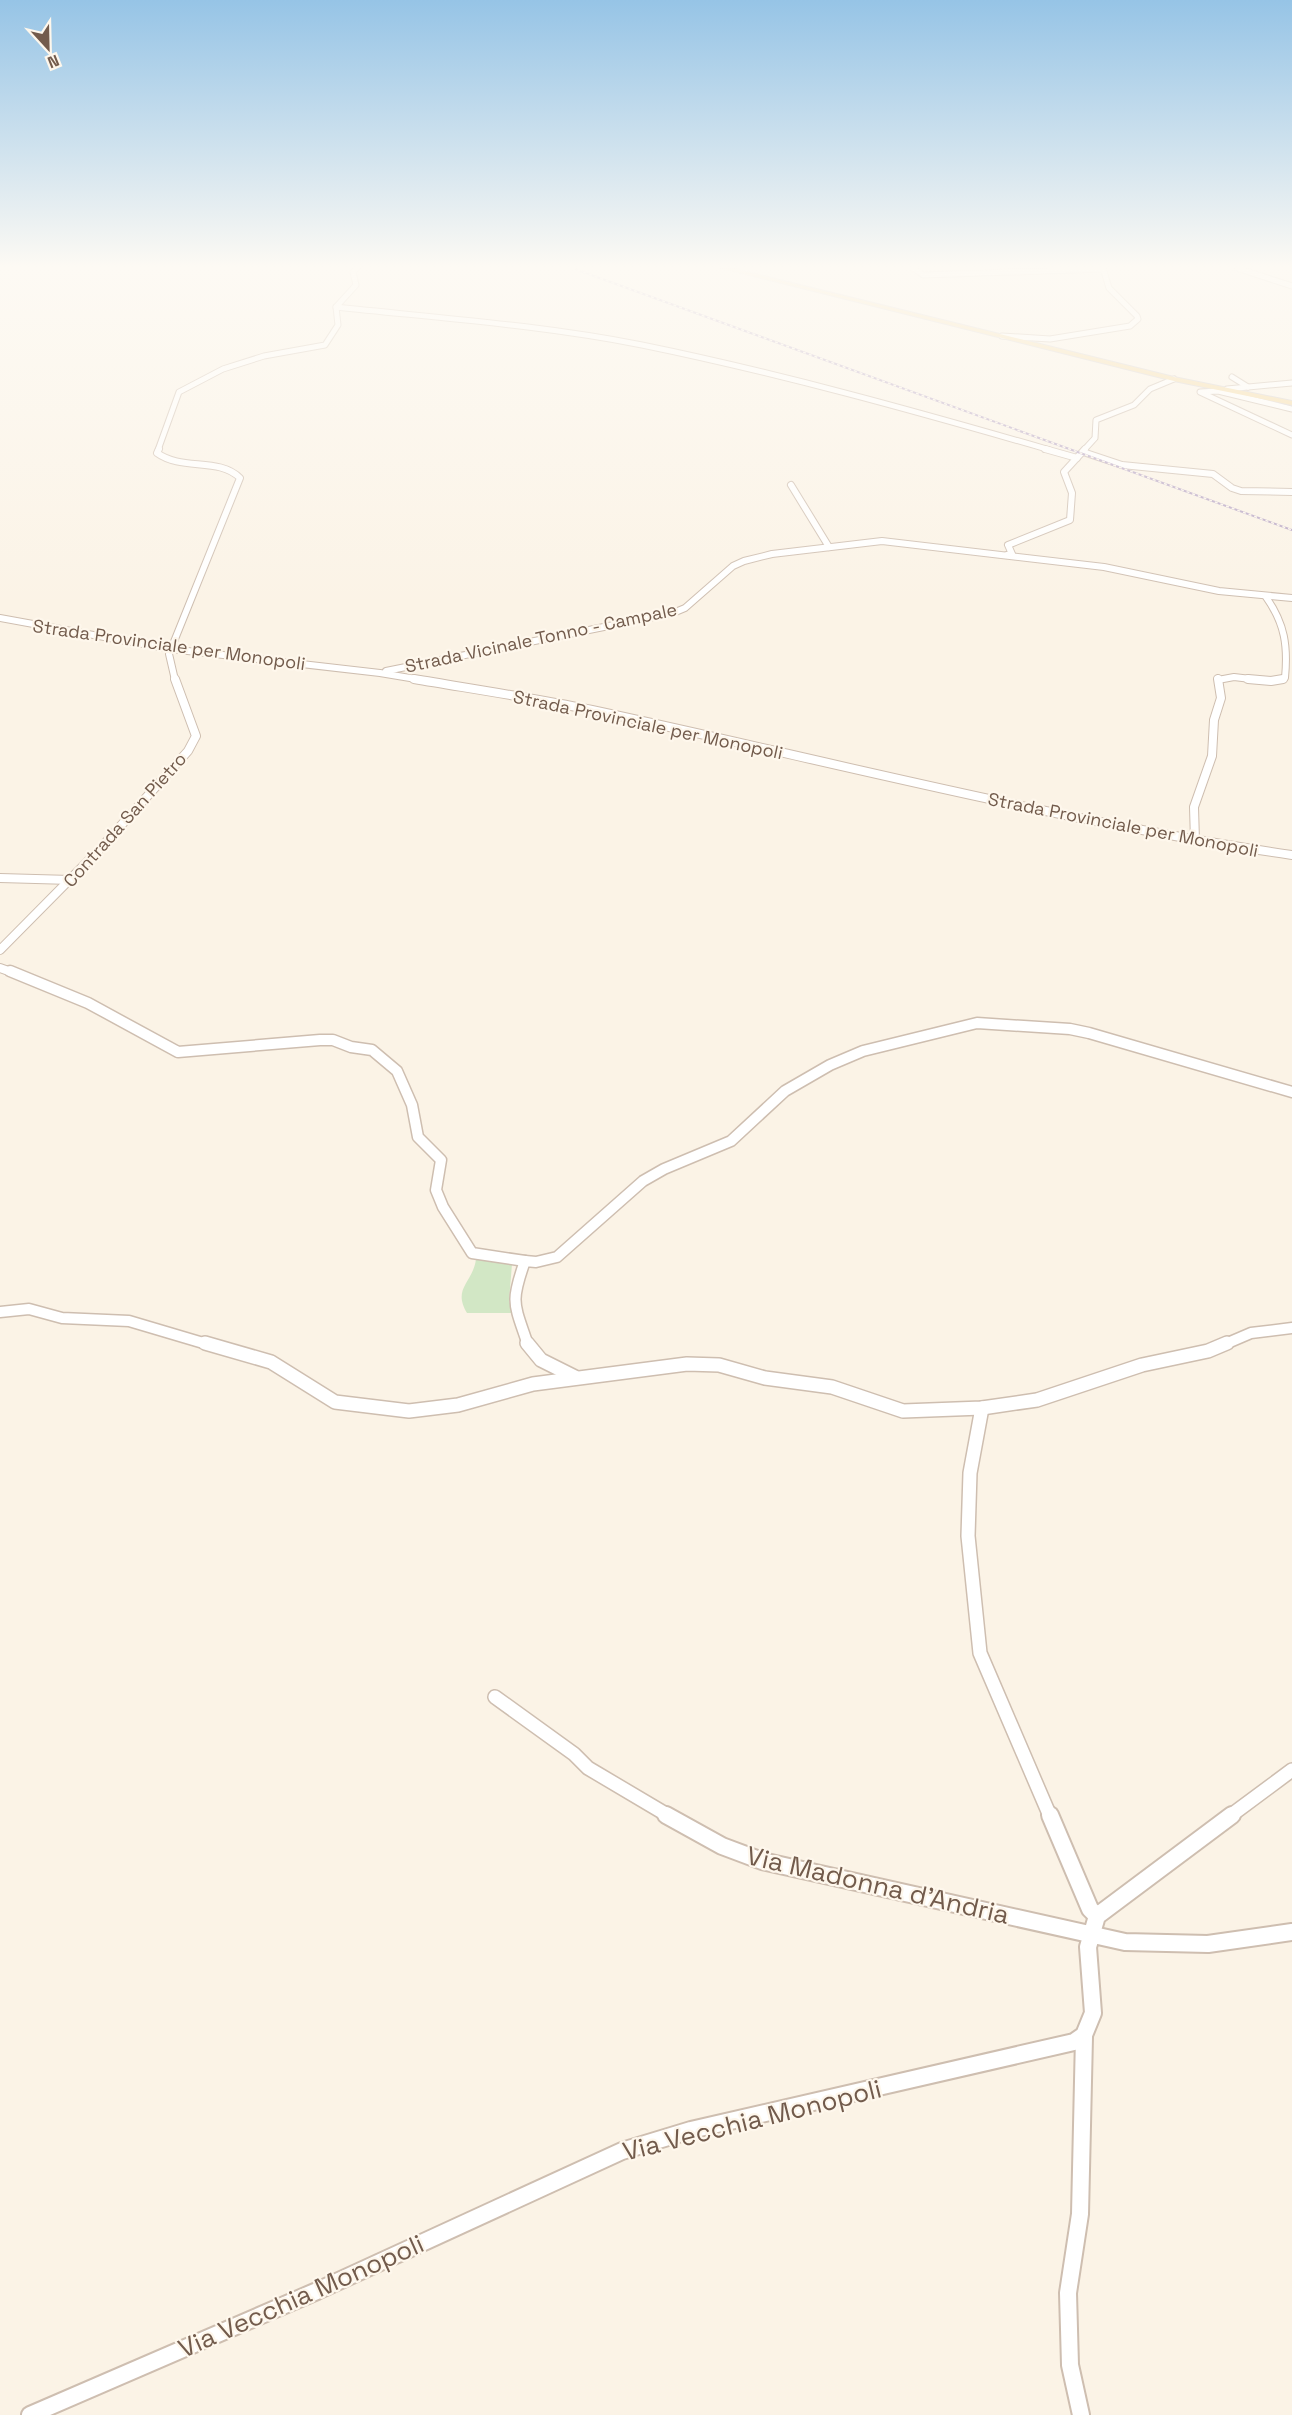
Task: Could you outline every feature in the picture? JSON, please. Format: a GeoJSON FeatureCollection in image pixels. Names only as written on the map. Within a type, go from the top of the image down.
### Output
{"type":"FeatureCollection","features":[{"type":"Feature","properties":{"kind":"main road"},"geometry":{"type":"LineString","coordinates":[[1182,381],[1292,403]]}},
{"type":"Feature","properties":{"kind":"street"},"geometry":{"type":"LineString","coordinates":[[170,649],[174,647],[240,478],[238,474],[223,468],[194,466],[165,460],[157,453],[179,392],[201,381]]}},
{"type":"Feature","properties":{"kind":"street"},"geometry":{"type":"LineString","coordinates":[[790,381],[900,407],[1077,458]]}},
{"type":"Feature","properties":{"kind":"street"},"geometry":{"type":"LineString","coordinates":[[1007,555],[1012,554],[1008,545],[1070,520],[1072,493],[1064,472],[1095,438],[1095,425],[1098,418],[1134,405],[1150,389],[1170,381]]}},
{"type":"Feature","properties":{"kind":"street"},"geometry":{"type":"LineString","coordinates":[[1238,381],[1248,387]]}},
{"type":"Feature","properties":{"kind":"street"},"geometry":{"type":"LineString","coordinates":[[1224,388],[1292,382]]}},
{"type":"Feature","properties":{"kind":"street"},"geometry":{"type":"LineString","coordinates":[[1248,387],[1246,392],[1256,396]]}},
{"type":"Feature","properties":{"kind":"street"},"geometry":{"type":"LineString","coordinates":[[1292,409],[1218,391],[1200,392],[1292,435]]}},
{"type":"Feature","properties":{"kind":"street"},"geometry":{"type":"LineString","coordinates":[[1083,452],[1118,464],[1214,474],[1232,488],[1241,491],[1292,492]]}},
{"type":"Feature","properties":{"kind":"street"},"geometry":{"type":"LineString","coordinates":[[791,485],[829,547]]}},
{"type":"Feature","properties":{"kind":"street","name":"Strada Vicinale Tonno - Campale"},"geometry":{"type":"LineString","coordinates":[[380,673],[673,613],[699,597],[738,563],[767,555],[888,541],[1135,571],[1219,591],[1292,598]]}},
{"type":"Feature","properties":{"kind":"street"},"geometry":{"type":"LineString","coordinates":[[1195,841],[1194,807],[1212,756],[1214,720],[1221,698],[1218,680],[1222,677],[1277,681],[1285,678],[1284,625],[1282,617],[1266,597]]}},
{"type":"Feature","properties":{"kind":"street","name":"Strada Provinciale per Monopoli"},"geometry":{"type":"LineString","coordinates":[[0,618],[170,649],[380,673],[590,710],[896,780],[1195,841],[1292,855]]}},
{"type":"Feature","properties":{"kind":"street","name":"Contrada San Pietro"},"geometry":{"type":"LineString","coordinates":[[0,950],[71,880],[192,746],[195,735],[172,670],[170,649]]}},
{"type":"Feature","properties":{"kind":"street"},"geometry":{"type":"LineString","coordinates":[[0,878],[71,880]]}},
{"type":"Feature","properties":{"kind":"street"},"geometry":{"type":"LineString","coordinates":[[0,968],[88,1002],[177,1052],[333,1040],[378,1053],[390,1063],[402,1079],[412,1105],[417,1137],[441,1160],[436,1190],[443,1207],[467,1246],[478,1257],[536,1262],[557,1257],[643,1181],[664,1169],[731,1141],[785,1091],[830,1065],[863,1051],[977,1023],[1070,1029],[1089,1033],[1292,1092]]}},
{"type":"Feature","properties":{"kind":"street"},"geometry":{"type":"LineString","coordinates":[[525,1261],[514,1292],[514,1303],[528,1345],[541,1360],[576,1378]]}},
{"type":"Feature","properties":{"kind":"street"},"geometry":{"type":"LineString","coordinates":[[0,1312],[28,1310],[76,1320],[116,1319],[237,1350],[271,1362],[335,1402],[353,1406],[432,1409],[533,1384],[678,1364],[703,1364],[765,1378],[832,1387],[903,1411],[982,1408],[1036,1400],[1142,1365],[1208,1351],[1251,1333],[1292,1328]]}},
{"type":"Feature","properties":{"kind":"street"},"geometry":{"type":"LineString","coordinates":[[982,1408],[970,1473],[968,1536],[980,1653],[1090,1909],[1097,1916]]}},
{"type":"Feature","properties":{"kind":"street","name":"Via Madonna d'Andria"},"geometry":{"type":"LineString","coordinates":[[495,1697],[574,1754],[588,1768],[659,1813],[738,1852],[762,1861],[1106,1941],[1212,1946],[1246,1942],[1292,1932]]}},
{"type":"Feature","properties":{"kind":"street"},"geometry":{"type":"LineString","coordinates":[[1081,2415],[1070,2365],[1068,2292],[1080,2214],[1084,2037],[1090,2025],[1093,2008],[1089,1936],[1097,1916],[1292,1770]]}},
{"type":"Feature","properties":{"kind":"street","name":"Via Vecchia Monopoli"},"geometry":{"type":"LineString","coordinates":[[30,2415],[182,2351],[642,2144],[1074,2042],[1084,2037]]}},
{"type":"Feature","properties":{"kind":"green space"},"geometry":{"type":"Polygon","coordinates":[[[476,1259],[507,1260],[512,1264],[509,1301],[514,1313],[467,1313],[463,1304],[462,1291],[476,1259]]]}},
{"type":"Feature","properties":{"kind":"railway"},"geometry":{"type":"LineString","coordinates":[[882,381],[1292,530]]}}]}
